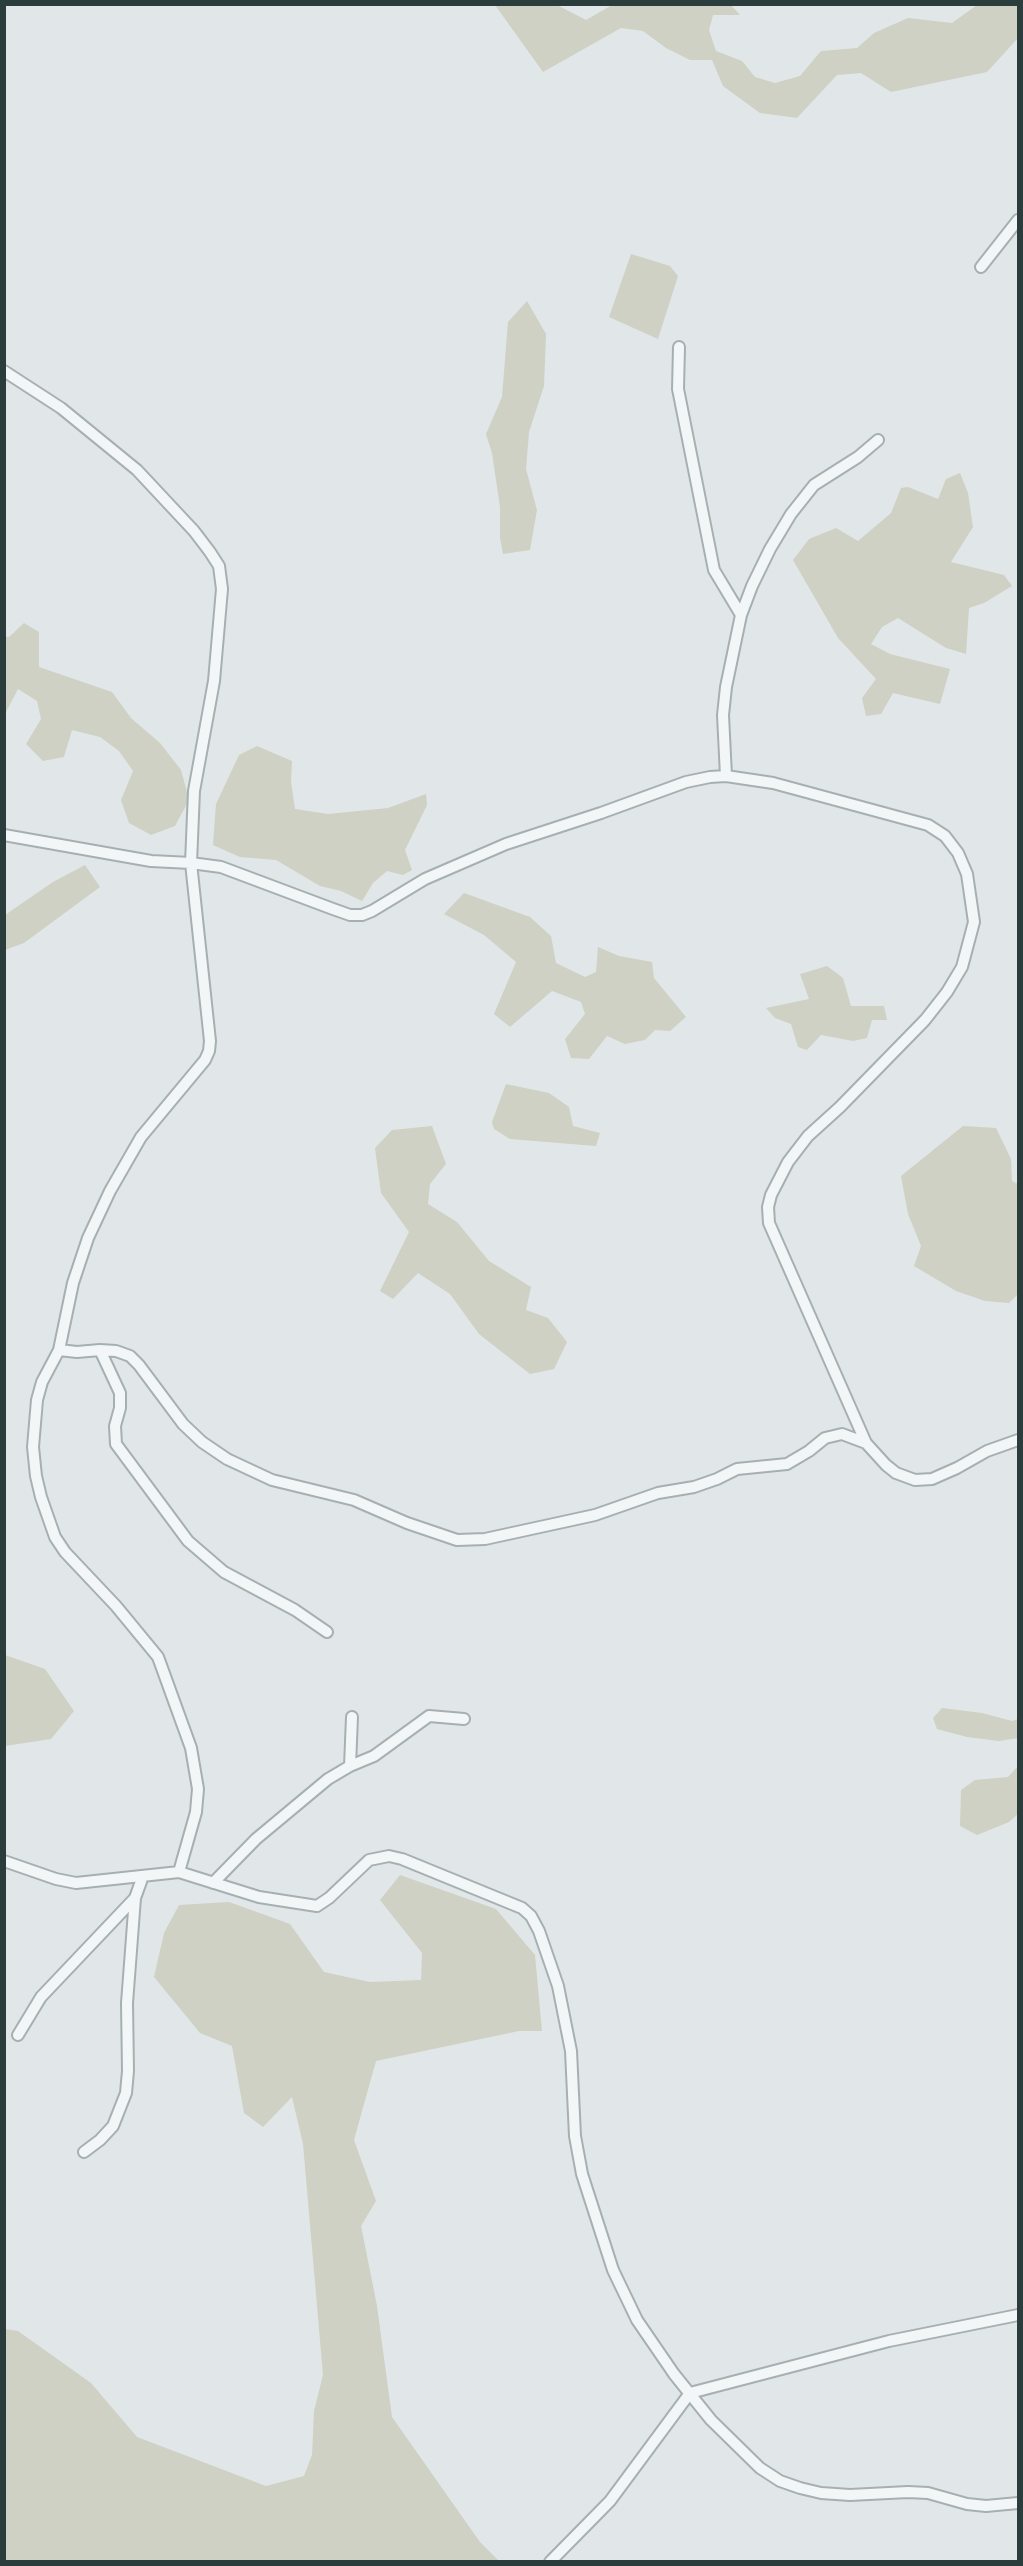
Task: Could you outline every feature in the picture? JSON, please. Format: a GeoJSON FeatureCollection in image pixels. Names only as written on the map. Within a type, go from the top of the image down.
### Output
{"type":"FeatureCollection","features":[{"type":"Feature","properties":{"kind":"street"},"geometry":{"type":"LineString","coordinates":[[981,267],[1018,220]]}},
{"type":"Feature","properties":{"kind":"street"},"geometry":{"type":"LineString","coordinates":[[679,347],[678,389],[714,570],[741,615]]}},
{"type":"Feature","properties":{"kind":"street"},"geometry":{"type":"LineString","coordinates":[[4,371],[61,408],[137,470],[194,531],[219,566],[222,589],[219,646],[194,791],[191,863],[210,1041],[209,1051],[205,1060],[141,1137],[110,1191],[88,1238],[73,1283],[59,1350],[42,1382],[37,1400],[33,1447],[36,1476],[55,1537],[65,1552],[158,1657],[176,1707],[190,1748],[198,1789],[196,1812],[179,1872]]}},
{"type":"Feature","properties":{"kind":"street"},"geometry":{"type":"LineString","coordinates":[[726,776],[723,715],[726,687],[741,615],[770,549],[814,485],[858,458],[878,440]]}},
{"type":"Feature","properties":{"kind":"street"},"geometry":{"type":"LineString","coordinates":[[4,835],[151,861],[221,867],[333,909],[351,915],[362,915],[425,879],[506,844],[686,782],[726,776],[806,791],[928,825],[945,836],[958,853],[972,896],[974,922],[962,968],[947,992],[898,1048],[808,1136],[777,1181],[768,1207],[769,1223],[866,1443],[896,1473],[915,1480],[932,1479],[987,1451],[1018,1440]]}},
{"type":"Feature","properties":{"kind":"street"},"geometry":{"type":"LineString","coordinates":[[59,1350],[77,1353],[100,1350],[116,1351],[130,1356],[183,1424],[202,1442],[227,1459],[272,1480],[354,1500],[407,1524],[457,1540],[484,1539],[595,1515],[658,1493],[694,1487],[737,1469],[787,1464],[825,1438],[842,1434],[866,1443]]}},
{"type":"Feature","properties":{"kind":"street"},"geometry":{"type":"LineString","coordinates":[[100,1350],[120,1393],[120,1408],[115,1426],[116,1444],[188,1541],[224,1572],[295,1610],[327,1632]]}},
{"type":"Feature","properties":{"kind":"street"},"geometry":{"type":"LineString","coordinates":[[213,1883],[256,1839],[328,1779],[374,1756],[429,1716],[464,1719]]}},
{"type":"Feature","properties":{"kind":"street"},"geometry":{"type":"LineString","coordinates":[[350,1766],[352,1717]]}},
{"type":"Feature","properties":{"kind":"street"},"geometry":{"type":"LineString","coordinates":[[4,1861],[66,1882],[179,1872],[259,1898],[317,1906],[329,1898],[369,1860],[389,1856],[402,1859],[510,1902],[531,1916],[548,1955],[566,2016],[572,2051],[575,2136],[582,2175],[613,2271],[637,2320],[674,2374],[711,2420],[760,2468],[780,2481],[800,2488],[821,2493],[850,2495],[928,2493],[967,2504],[986,2506],[1018,2503]]}},
{"type":"Feature","properties":{"kind":"street"},"geometry":{"type":"LineString","coordinates":[[84,2152],[113,2126],[126,2093],[127,2003],[135,1898],[143,1876]]}},
{"type":"Feature","properties":{"kind":"street"},"geometry":{"type":"LineString","coordinates":[[18,2035],[41,1997],[135,1898]]}},
{"type":"Feature","properties":{"kind":"street"},"geometry":{"type":"LineString","coordinates":[[550,2562],[610,2501],[690,2393],[889,2341],[1018,2315]]}},
{"type":"Feature","properties":{"kind":"shaded area"},"geometry":{"type":"Polygon","coordinates":[[[495,5],[557,5],[586,20],[612,5],[731,5],[740,15],[713,15],[709,30],[716,51],[742,61],[755,77],[775,83],[800,76],[821,51],[857,48],[874,33],[908,18],[952,23],[977,5],[1018,5],[1018,38],[987,72],[891,92],[861,73],[837,75],[797,118],[760,113],[723,86],[712,60],[690,60],[666,48],[643,31],[621,28],[543,72],[495,5]]]}},
{"type":"Feature","properties":{"kind":"shaded area"},"geometry":{"type":"Polygon","coordinates":[[[631,254],[670,266],[678,276],[658,339],[609,317],[631,254]]]}},
{"type":"Feature","properties":{"kind":"shaded area"},"geometry":{"type":"Polygon","coordinates":[[[527,301],[546,334],[544,386],[529,432],[526,469],[537,510],[530,550],[503,554],[500,538],[500,507],[492,453],[486,434],[502,397],[508,322],[527,301]]]}},
{"type":"Feature","properties":{"kind":"shaded area"},"geometry":{"type":"Polygon","coordinates":[[[960,473],[968,493],[973,527],[951,562],[1004,575],[1012,586],[984,603],[969,608],[966,654],[946,648],[898,618],[882,627],[871,644],[890,654],[950,669],[940,704],[893,693],[881,714],[866,716],[862,698],[876,679],[838,638],[793,560],[809,539],[836,528],[858,541],[891,513],[901,488],[908,487],[938,499],[946,479],[960,473]]]}},
{"type":"Feature","properties":{"kind":"shaded area"},"geometry":{"type":"Polygon","coordinates":[[[24,623],[39,632],[39,667],[112,692],[131,718],[160,743],[181,770],[189,800],[175,826],[151,835],[129,823],[121,800],[133,771],[119,751],[100,737],[72,730],[64,757],[43,761],[26,744],[41,719],[37,701],[18,689],[5,714],[5,637],[9,637],[24,623]]]}},
{"type":"Feature","properties":{"kind":"shaded area"},"geometry":{"type":"Polygon","coordinates":[[[257,746],[292,761],[291,782],[295,809],[328,814],[388,808],[426,794],[427,805],[405,850],[412,870],[403,875],[387,871],[373,883],[362,901],[341,891],[320,886],[276,860],[240,857],[213,845],[216,804],[239,755],[257,746]]]}},
{"type":"Feature","properties":{"kind":"shaded area"},"geometry":{"type":"Polygon","coordinates":[[[85,865],[100,887],[24,943],[5,950],[5,915],[53,882],[85,865]]]}},
{"type":"Feature","properties":{"kind":"shaded area"},"geometry":{"type":"Polygon","coordinates":[[[464,893],[530,917],[551,936],[556,963],[585,977],[596,972],[598,947],[619,956],[652,962],[654,978],[686,1017],[670,1031],[655,1030],[645,1040],[625,1044],[607,1036],[589,1059],[571,1058],[565,1039],[585,1014],[581,1002],[552,991],[510,1027],[494,1014],[516,962],[484,935],[444,914],[464,893]]]}},
{"type":"Feature","properties":{"kind":"shaded area"},"geometry":{"type":"Polygon","coordinates":[[[827,966],[843,978],[851,1006],[884,1006],[887,1020],[872,1020],[867,1038],[853,1041],[821,1035],[807,1050],[798,1047],[791,1024],[775,1018],[766,1008],[809,999],[800,974],[827,966]]]}},
{"type":"Feature","properties":{"kind":"shaded area"},"geometry":{"type":"Polygon","coordinates":[[[506,1084],[549,1093],[569,1107],[573,1126],[600,1133],[596,1146],[510,1139],[494,1129],[492,1122],[506,1084]]]}},
{"type":"Feature","properties":{"kind":"shaded area"},"geometry":{"type":"Polygon","coordinates":[[[432,1126],[446,1164],[430,1184],[428,1204],[457,1222],[489,1261],[531,1287],[526,1310],[548,1318],[567,1342],[554,1369],[530,1374],[479,1334],[450,1294],[418,1273],[393,1299],[380,1291],[409,1232],[381,1193],[375,1148],[392,1130],[432,1126]]]}},
{"type":"Feature","properties":{"kind":"shaded area"},"geometry":{"type":"Polygon","coordinates":[[[963,1126],[996,1128],[1011,1159],[1012,1181],[1018,1184],[1018,1294],[1009,1303],[985,1301],[956,1291],[914,1266],[921,1246],[908,1214],[901,1176],[963,1126]]]}},
{"type":"Feature","properties":{"kind":"shaded area"},"geometry":{"type":"Polygon","coordinates":[[[5,1655],[45,1669],[74,1711],[51,1739],[5,1746],[5,1655]]]}},
{"type":"Feature","properties":{"kind":"shaded area"},"geometry":{"type":"Polygon","coordinates":[[[942,1708],[982,1713],[1012,1721],[1018,1719],[1018,1738],[999,1741],[967,1737],[937,1729],[933,1718],[942,1708]]]}},
{"type":"Feature","properties":{"kind":"shaded area"},"geometry":{"type":"Polygon","coordinates":[[[1018,1766],[1018,1814],[1009,1822],[977,1835],[960,1826],[961,1790],[975,1780],[1008,1777],[1018,1766]]]}},
{"type":"Feature","properties":{"kind":"shaded area"},"geometry":{"type":"Polygon","coordinates":[[[400,1875],[496,1909],[535,1955],[542,2031],[519,2031],[376,2061],[354,2140],[376,2201],[361,2226],[377,2306],[392,2417],[480,2542],[499,2561],[5,2561],[5,2329],[18,2331],[91,2383],[137,2437],[266,2486],[304,2476],[312,2455],[314,2411],[323,2375],[303,2144],[292,2097],[263,2127],[244,2113],[232,2046],[200,2033],[154,1977],[164,1933],[179,1905],[229,1902],[290,1924],[324,1972],[370,1982],[421,1980],[422,1953],[380,1900],[400,1875]]]}}]}
